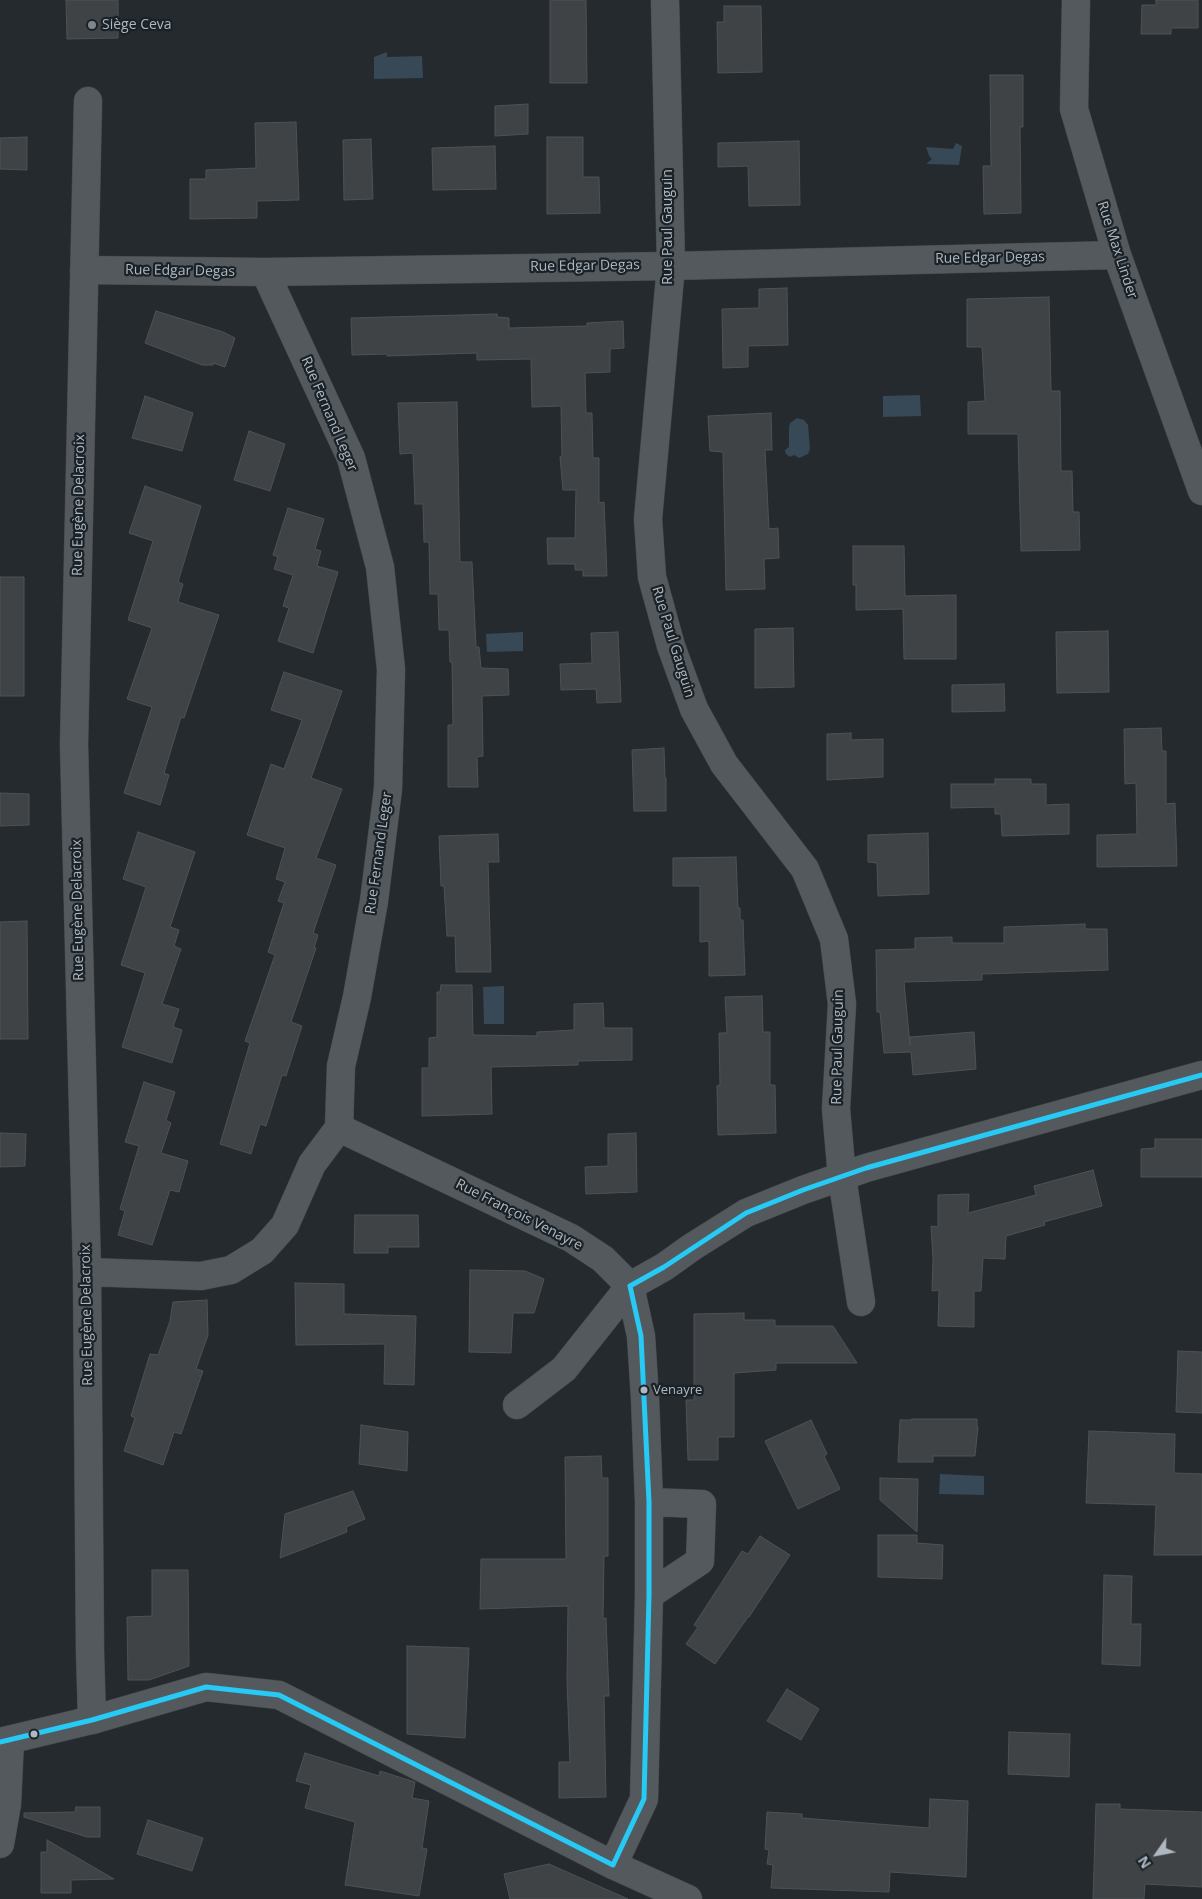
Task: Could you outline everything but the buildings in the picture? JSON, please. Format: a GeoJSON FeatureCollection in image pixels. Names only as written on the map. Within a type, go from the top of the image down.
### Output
{"type":"FeatureCollection","features":[{"type":"Feature","properties":{"kind":"street","name":"Rue Paul Gauguin"},"geometry":{"type":"LineString","coordinates":[[665,0],[671,266],[648,519],[652,577],[671,646],[694,709],[724,764],[805,869],[834,939],[842,1004],[836,1109],[842,1177],[861,1302]]}},
{"type":"Feature","properties":{"kind":"street","name":"Rue Max Linder"},"geometry":{"type":"LineString","coordinates":[[1076,0],[1074,109],[1117,255],[1202,491]]}},
{"type":"Feature","properties":{"kind":"street","name":"Rue Eugène Delacroix"},"geometry":{"type":"LineString","coordinates":[[88,101],[74,744],[87,1272],[92,1720]]}},
{"type":"Feature","properties":{"kind":"street","name":"Rue Edgar Degas"},"geometry":{"type":"LineString","coordinates":[[84,270],[265,272],[671,266],[1117,255]]}},
{"type":"Feature","properties":{"kind":"street","name":"Rue Fernand Leger"},"geometry":{"type":"LineString","coordinates":[[265,272],[351,458],[380,567],[391,669],[388,789],[372,910],[357,997],[341,1066],[339,1128]]}},
{"type":"Feature","properties":{"kind":"street"},"geometry":{"type":"LineString","coordinates":[[517,1406],[564,1369],[630,1286],[664,1267],[746,1213],[803,1190],[866,1168],[1202,1075]]}},
{"type":"Feature","properties":{"kind":"street"},"geometry":{"type":"LineString","coordinates":[[87,1272],[201,1276],[232,1270],[262,1251],[285,1225],[312,1164],[339,1128]]}},
{"type":"Feature","properties":{"kind":"street","name":"Rue François Venayre"},"geometry":{"type":"LineString","coordinates":[[339,1128],[571,1238],[603,1259],[630,1286]]}},
{"type":"Feature","properties":{"kind":"street"},"geometry":{"type":"LineString","coordinates":[[613,1865],[644,1799],[649,1595],[649,1502],[645,1392],[641,1344],[630,1286]]}},
{"type":"Feature","properties":{"kind":"street"},"geometry":{"type":"LineString","coordinates":[[649,1502],[702,1504],[700,1561],[649,1595]]}},
{"type":"Feature","properties":{"kind":"street"},"geometry":{"type":"LineString","coordinates":[[0,1844],[7,1804],[5,1741],[92,1720],[206,1687],[279,1695],[613,1865],[688,1899]]}},
{"type":"Feature","properties":{"kind":"water"},"geometry":{"type":"Polygon","coordinates":[[[387,52],[387,57],[422,56],[423,78],[374,79],[374,57],[387,52]]]}},
{"type":"Feature","properties":{"kind":"water"},"geometry":{"type":"Polygon","coordinates":[[[956,143],[962,146],[959,165],[926,164],[932,159],[926,147],[953,149],[956,143]]]}},
{"type":"Feature","properties":{"kind":"water"},"geometry":{"type":"Polygon","coordinates":[[[920,395],[921,416],[883,417],[883,396],[920,395]]]}},
{"type":"Feature","properties":{"kind":"water"},"geometry":{"type":"Polygon","coordinates":[[[797,418],[804,420],[808,425],[810,449],[808,454],[799,458],[794,455],[790,457],[786,454],[785,450],[789,447],[790,423],[797,418]]]}},
{"type":"Feature","properties":{"kind":"water"},"geometry":{"type":"Polygon","coordinates":[[[523,632],[523,651],[487,652],[486,634],[523,632]]]}},
{"type":"Feature","properties":{"kind":"water"},"geometry":{"type":"Polygon","coordinates":[[[504,986],[504,1024],[484,1024],[483,987],[504,986]]]}},
{"type":"Feature","properties":{"kind":"water"},"geometry":{"type":"Polygon","coordinates":[[[940,1474],[984,1476],[984,1495],[939,1494],[940,1474]]]}},
{"type":"Feature","properties":{"kind":"transit line"},"geometry":{"type":"LineString","coordinates":[[630,1286],[664,1267],[746,1213],[803,1190],[866,1168],[1202,1075]]}},
{"type":"Feature","properties":{"kind":"transit line"},"geometry":{"type":"LineString","coordinates":[[613,1865],[644,1799],[649,1595],[649,1502],[641,1336],[630,1286]]}},
{"type":"Feature","properties":{"kind":"transit line"},"geometry":{"type":"LineString","coordinates":[[0,1742],[92,1720],[206,1687],[279,1695],[613,1865]]}},
{"type":"Feature","properties":{"kind":"place","name":"Siège Ceva"},"geometry":{"type":"Point","coordinates":[92,25]}},
{"type":"Feature","properties":{"kind":"place","name":"Venayre"},"geometry":{"type":"Point","coordinates":[644,1390]}}]}
